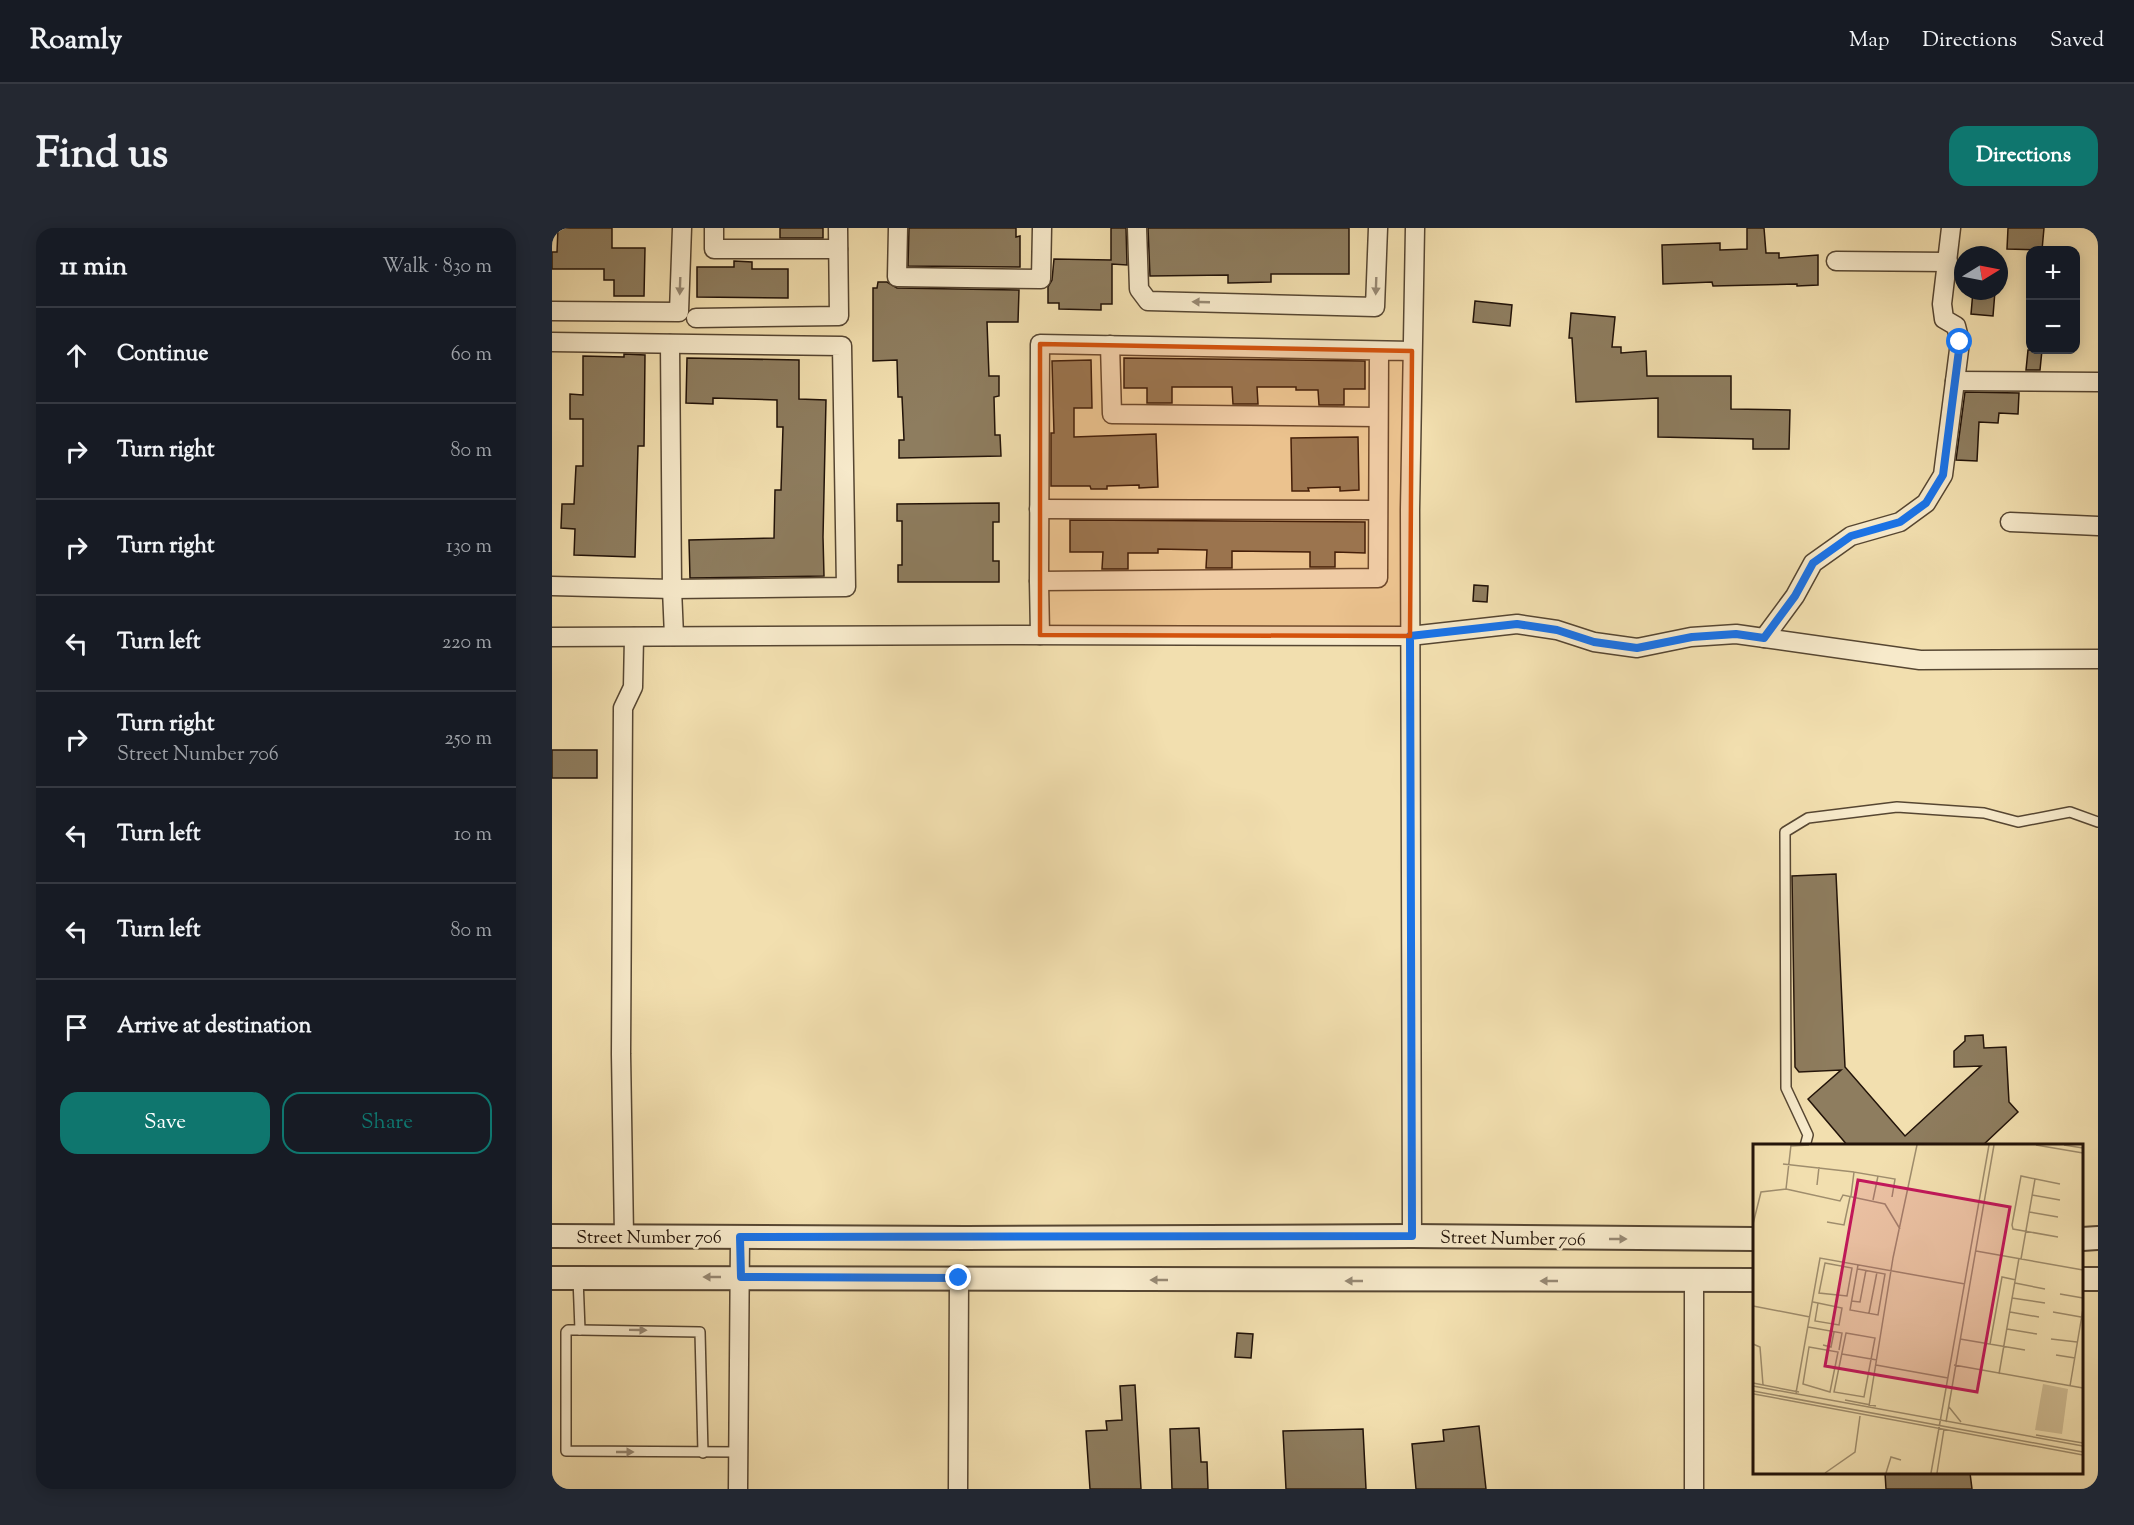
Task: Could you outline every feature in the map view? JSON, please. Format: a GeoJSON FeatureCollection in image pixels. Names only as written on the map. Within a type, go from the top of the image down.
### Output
{"type":"FeatureCollection","features":[{"type":"Feature","properties":{"kind":"street"},"geometry":{"type":"LineString","coordinates":[[552,311],[679,312],[682,228]]}},
{"type":"Feature","properties":{"kind":"street"},"geometry":{"type":"LineString","coordinates":[[714,228],[714,249],[838,249]]}},
{"type":"Feature","properties":{"kind":"street"},"geometry":{"type":"LineString","coordinates":[[696,318],[839,316],[838,228]]}},
{"type":"Feature","properties":{"kind":"street"},"geometry":{"type":"LineString","coordinates":[[898,228],[897,277],[1041,279],[1042,228]]}},
{"type":"Feature","properties":{"kind":"street"},"geometry":{"type":"LineString","coordinates":[[1137,228],[1139,289],[1148,301],[1375,307],[1378,228]]}},
{"type":"Feature","properties":{"kind":"street"},"geometry":{"type":"LineString","coordinates":[[1412,1236],[1410,636],[1415,228]]}},
{"type":"Feature","properties":{"kind":"street"},"geometry":{"type":"LineString","coordinates":[[1764,638],[1795,596],[1813,563],[1851,536],[1900,522],[1926,503],[1943,475],[1960,342],[1956,326],[1944,319],[1942,304],[1951,228]]}},
{"type":"Feature","properties":{"kind":"street"},"geometry":{"type":"LineString","coordinates":[[1836,261],[1948,262]]}},
{"type":"Feature","properties":{"kind":"street"},"geometry":{"type":"LineString","coordinates":[[552,342],[842,346],[846,587],[672,589],[552,586]]}},
{"type":"Feature","properties":{"kind":"street"},"geometry":{"type":"LineString","coordinates":[[670,344],[674,636]]}},
{"type":"Feature","properties":{"kind":"street"},"geometry":{"type":"LineString","coordinates":[[1040,635],[1040,344],[1412,351]]}},
{"type":"Feature","properties":{"kind":"street"},"geometry":{"type":"LineString","coordinates":[[1110,345],[1112,414],[1378,417]]}},
{"type":"Feature","properties":{"kind":"street"},"geometry":{"type":"LineString","coordinates":[[1039,581],[1378,578],[1379,351]]}},
{"type":"Feature","properties":{"kind":"street"},"geometry":{"type":"LineString","coordinates":[[1955,381],[2098,382]]}},
{"type":"Feature","properties":{"kind":"street"},"geometry":{"type":"LineString","coordinates":[[1039,509],[1377,510]]}},
{"type":"Feature","properties":{"kind":"street"},"geometry":{"type":"LineString","coordinates":[[2010,522],[2098,526]]}},
{"type":"Feature","properties":{"kind":"street"},"geometry":{"type":"LineString","coordinates":[[552,637],[1410,636],[1517,624],[1557,630],[1594,642],[1637,648],[1692,637],[1736,634],[1920,660],[2098,659]]}},
{"type":"Feature","properties":{"kind":"street"},"geometry":{"type":"LineString","coordinates":[[624,1236],[621,1054],[623,708],[633,687],[634,637]]}},
{"type":"Feature","properties":{"kind":"street","name":"Street Number 706"},"geometry":{"type":"LineString","coordinates":[[552,1236],[1412,1236],[1753,1239]]}},
{"type":"Feature","properties":{"kind":"street"},"geometry":{"type":"LineString","coordinates":[[738,1489],[740,1237]]}},
{"type":"Feature","properties":{"kind":"street"},"geometry":{"type":"LineString","coordinates":[[2083,1239],[2098,1238]]}},
{"type":"Feature","properties":{"kind":"street"},"geometry":{"type":"LineString","coordinates":[[552,1278],[1753,1280]]}},
{"type":"Feature","properties":{"kind":"street"},"geometry":{"type":"LineString","coordinates":[[958,1489],[959,1278]]}},
{"type":"Feature","properties":{"kind":"street"},"geometry":{"type":"LineString","coordinates":[[1694,1280],[1694,1489]]}},
{"type":"Feature","properties":{"kind":"lane"},"geometry":{"type":"LineString","coordinates":[[1806,1144],[1808,1135],[1786,1088],[1785,832],[1808,818],[1897,807],[1984,813],[2018,822],[2070,812],[2098,822]]}},
{"type":"Feature","properties":{"kind":"lane"},"geometry":{"type":"LineString","coordinates":[[578,1278],[580,1330]]}},
{"type":"Feature","properties":{"kind":"lane"},"geometry":{"type":"LineString","coordinates":[[703,1452],[700,1332],[580,1330],[566,1332],[566,1451],[703,1452],[739,1452]]}},
{"type":"Feature","properties":{"kind":"highlighted area"},"geometry":{"type":"Polygon","coordinates":[[[1040,344],[1412,351],[1410,636],[1040,635],[1040,344]]]}},
{"type":"Feature","properties":{"kind":"building"},"geometry":{"type":"Polygon","coordinates":[[[558,228],[612,228],[612,248],[645,248],[644,296],[614,296],[614,280],[604,280],[604,269],[552,269],[552,252],[557,252],[558,228]]]}},
{"type":"Feature","properties":{"kind":"building"},"geometry":{"type":"Polygon","coordinates":[[[780,228],[823,228],[823,238],[780,238],[780,228]]]}},
{"type":"Feature","properties":{"kind":"building"},"geometry":{"type":"Polygon","coordinates":[[[909,228],[1016,228],[1016,237],[1020,236],[1020,267],[908,266],[909,228]]]}},
{"type":"Feature","properties":{"kind":"building"},"geometry":{"type":"Polygon","coordinates":[[[1111,228],[1126,228],[1127,265],[1112,264],[1112,304],[1101,304],[1101,310],[1059,309],[1059,303],[1048,303],[1048,287],[1052,280],[1054,259],[1111,260],[1111,228]]]}},
{"type":"Feature","properties":{"kind":"building"},"geometry":{"type":"Polygon","coordinates":[[[1148,228],[1349,228],[1349,274],[1271,274],[1271,282],[1228,283],[1228,275],[1150,276],[1148,228]]]}},
{"type":"Feature","properties":{"kind":"building"},"geometry":{"type":"Polygon","coordinates":[[[1747,228],[1764,228],[1766,253],[1779,253],[1779,258],[1818,255],[1818,285],[1713,286],[1712,282],[1663,284],[1662,245],[1720,243],[1720,250],[1747,249],[1747,228]]]}},
{"type":"Feature","properties":{"kind":"building"},"geometry":{"type":"Polygon","coordinates":[[[2008,228],[2044,228],[2042,246],[2026,246],[2026,250],[2008,249],[2008,228]]]}},
{"type":"Feature","properties":{"kind":"building"},"geometry":{"type":"Polygon","coordinates":[[[734,261],[752,262],[752,269],[788,269],[788,298],[697,297],[697,267],[734,267],[734,261]]]}},
{"type":"Feature","properties":{"kind":"building"},"geometry":{"type":"Polygon","coordinates":[[[878,282],[887,282],[897,288],[1019,290],[1018,322],[987,322],[989,376],[999,376],[999,396],[994,397],[995,435],[1000,435],[1001,456],[899,458],[899,440],[904,440],[902,397],[898,397],[897,360],[873,361],[873,288],[877,288],[878,282]]]}},
{"type":"Feature","properties":{"kind":"building"},"geometry":{"type":"Polygon","coordinates":[[[1972,300],[1994,300],[1993,316],[1971,314],[1972,300]]]}},
{"type":"Feature","properties":{"kind":"building"},"geometry":{"type":"Polygon","coordinates":[[[1475,301],[1512,305],[1510,326],[1473,322],[1475,301]]]}},
{"type":"Feature","properties":{"kind":"building"},"geometry":{"type":"Polygon","coordinates":[[[1571,313],[1615,317],[1612,347],[1621,347],[1621,353],[1646,351],[1647,376],[1731,376],[1731,409],[1790,410],[1789,449],[1753,449],[1753,439],[1658,437],[1658,398],[1576,402],[1572,338],[1569,338],[1571,313]]]}},
{"type":"Feature","properties":{"kind":"building"},"geometry":{"type":"Polygon","coordinates":[[[624,354],[645,355],[644,446],[638,446],[635,557],[574,555],[575,529],[561,528],[562,504],[574,504],[576,466],[583,466],[583,419],[570,419],[570,394],[583,395],[583,356],[624,357],[624,354]]]}},
{"type":"Feature","properties":{"kind":"building"},"geometry":{"type":"Polygon","coordinates":[[[2028,354],[2042,354],[2040,370],[2026,370],[2028,354]]]}},
{"type":"Feature","properties":{"kind":"building"},"geometry":{"type":"Polygon","coordinates":[[[687,358],[799,360],[799,399],[826,400],[824,576],[690,578],[689,540],[774,538],[775,490],[781,490],[783,427],[777,427],[777,400],[713,398],[713,404],[686,403],[687,358]]]}},
{"type":"Feature","properties":{"kind":"building"},"geometry":{"type":"Polygon","coordinates":[[[1124,358],[1365,361],[1365,389],[1344,389],[1344,405],[1319,405],[1318,390],[1296,390],[1296,387],[1257,387],[1258,404],[1233,404],[1232,387],[1172,387],[1172,403],[1147,403],[1147,388],[1124,388],[1124,358]]]}},
{"type":"Feature","properties":{"kind":"building"},"geometry":{"type":"Polygon","coordinates":[[[1091,360],[1092,408],[1074,408],[1074,437],[1156,434],[1158,487],[1139,488],[1139,485],[1091,489],[1090,486],[1051,486],[1051,433],[1054,433],[1052,361],[1091,360]]]}},
{"type":"Feature","properties":{"kind":"building"},"geometry":{"type":"Polygon","coordinates":[[[1965,392],[2019,393],[2018,414],[1999,413],[1998,423],[1979,422],[1977,461],[1956,460],[1965,392]]]}},
{"type":"Feature","properties":{"kind":"building"},"geometry":{"type":"Polygon","coordinates":[[[1358,437],[1359,490],[1340,491],[1340,487],[1292,491],[1291,438],[1358,437]]]}},
{"type":"Feature","properties":{"kind":"building"},"geometry":{"type":"Polygon","coordinates":[[[999,503],[999,522],[993,522],[993,561],[999,561],[999,582],[898,582],[898,565],[902,565],[902,521],[897,521],[897,504],[999,503]]]}},
{"type":"Feature","properties":{"kind":"building"},"geometry":{"type":"Polygon","coordinates":[[[1070,520],[1365,522],[1365,553],[1335,552],[1335,567],[1310,567],[1310,552],[1232,551],[1232,568],[1206,568],[1207,550],[1158,549],[1158,553],[1128,553],[1128,569],[1102,569],[1103,552],[1070,552],[1070,520]]]}},
{"type":"Feature","properties":{"kind":"building"},"geometry":{"type":"Polygon","coordinates":[[[1474,585],[1488,586],[1487,602],[1473,601],[1474,585]]]}},
{"type":"Feature","properties":{"kind":"building"},"geometry":{"type":"Polygon","coordinates":[[[552,750],[597,750],[597,778],[552,778],[552,750]]]}},
{"type":"Feature","properties":{"kind":"building"},"geometry":{"type":"Polygon","coordinates":[[[1836,874],[1845,1067],[1905,1136],[1981,1066],[1954,1067],[1954,1051],[1965,1041],[1965,1036],[1983,1035],[1984,1048],[2006,1047],[2009,1102],[2018,1112],[1984,1144],[1846,1144],[1808,1099],[1841,1070],[1799,1072],[1795,1067],[1792,876],[1836,874]]]}},
{"type":"Feature","properties":{"kind":"building"},"geometry":{"type":"Polygon","coordinates":[[[1237,1333],[1253,1334],[1251,1358],[1235,1357],[1237,1333]]]}},
{"type":"Feature","properties":{"kind":"building"},"geometry":{"type":"Polygon","coordinates":[[[1135,1385],[1141,1489],[1090,1489],[1086,1431],[1107,1430],[1106,1421],[1122,1420],[1120,1386],[1135,1385]]]}},
{"type":"Feature","properties":{"kind":"building"},"geometry":{"type":"Polygon","coordinates":[[[1479,1426],[1486,1489],[1416,1489],[1412,1444],[1444,1441],[1443,1430],[1479,1426]]]}},
{"type":"Feature","properties":{"kind":"building"},"geometry":{"type":"Polygon","coordinates":[[[1199,1428],[1201,1462],[1207,1462],[1208,1489],[1172,1489],[1170,1429],[1199,1428]]]}},
{"type":"Feature","properties":{"kind":"building"},"geometry":{"type":"Polygon","coordinates":[[[1363,1429],[1366,1489],[1286,1489],[1283,1431],[1363,1429]]]}},
{"type":"Feature","properties":{"kind":"building"},"geometry":{"type":"Polygon","coordinates":[[[1885,1474],[1970,1474],[1972,1489],[1886,1489],[1885,1474]]]}},
{"type":"Feature","properties":{"kind":"route"},"geometry":{"type":"LineString","coordinates":[[959,1278],[741,1277],[740,1237],[1412,1236],[1410,636],[1517,624],[1557,630],[1594,642],[1637,648],[1692,637],[1736,634],[1764,638],[1795,596],[1813,563],[1851,536],[1900,522],[1926,503],[1943,475],[1960,342]]}}]}
